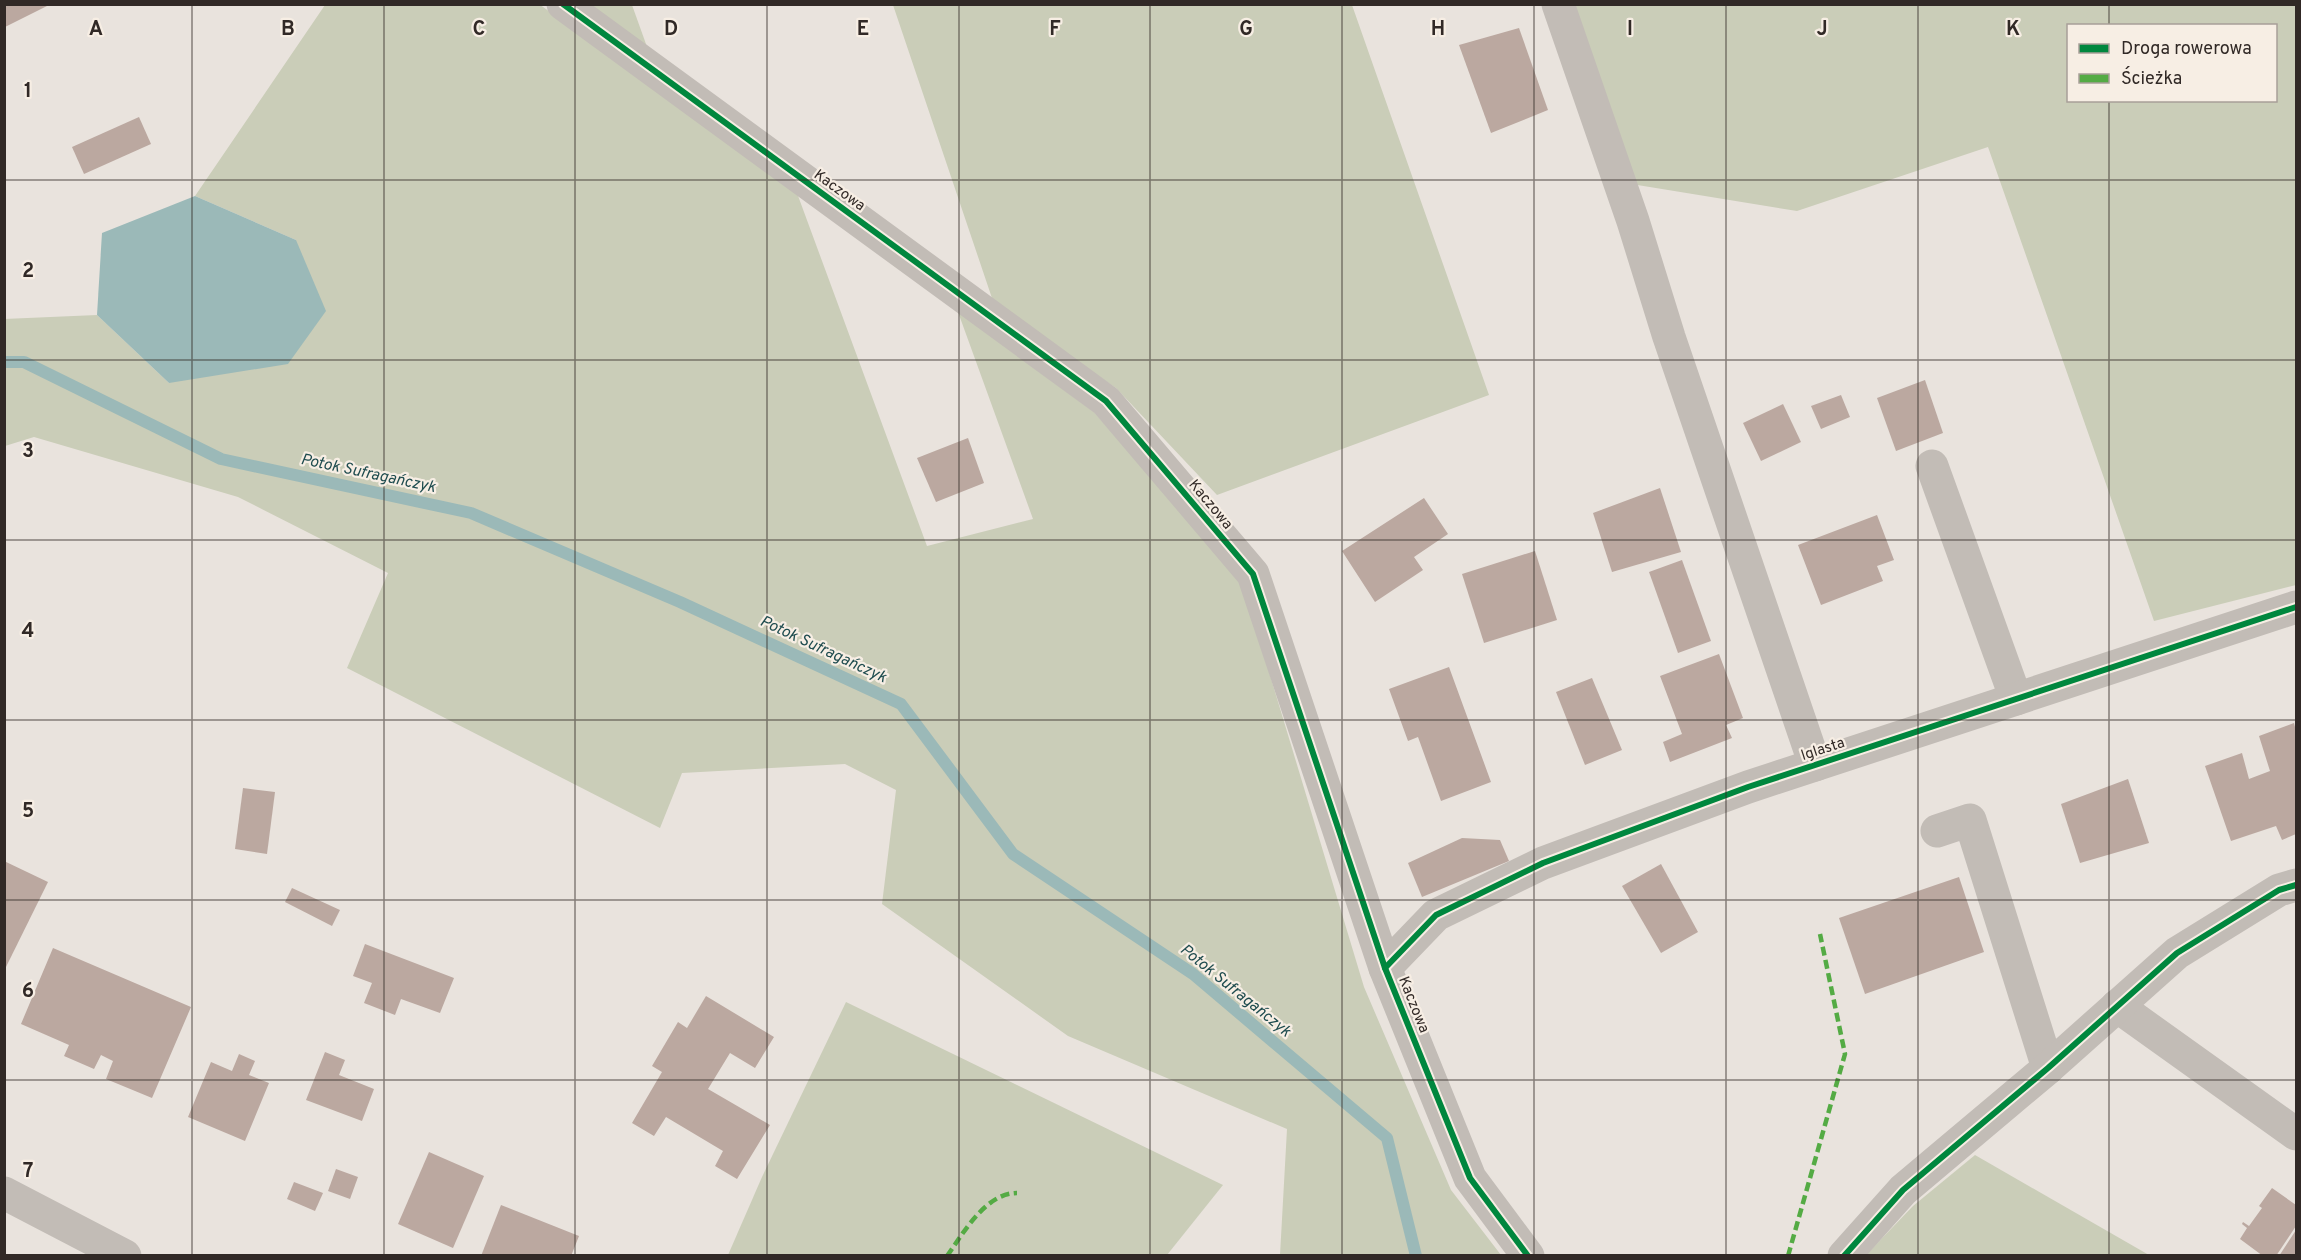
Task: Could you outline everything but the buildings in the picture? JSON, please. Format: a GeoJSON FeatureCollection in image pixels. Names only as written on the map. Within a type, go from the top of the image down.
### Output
{"type":"FeatureCollection","features":[{"type":"Feature","properties":{"kind":"street","name":"Kaczowa"},"geometry":{"type":"LineString","coordinates":[[563,4],[1106,401],[1253,574],[1385,968],[1470,1178],[1528,1256]]}},
{"type":"Feature","properties":{"kind":"street"},"geometry":{"type":"LineString","coordinates":[[1558,4],[1633,221],[1672,348],[1815,765]]}},
{"type":"Feature","properties":{"kind":"street"},"geometry":{"type":"LineString","coordinates":[[1932,466],[2016,699]]}},
{"type":"Feature","properties":{"kind":"street","name":"Iglasta"},"geometry":{"type":"LineString","coordinates":[[1385,968],[1436,915],[1543,863],[1748,787],[2296,608]]}},
{"type":"Feature","properties":{"kind":"street"},"geometry":{"type":"LineString","coordinates":[[1937,831],[1970,820],[2048,1068]]}},
{"type":"Feature","properties":{"kind":"street"},"geometry":{"type":"LineString","coordinates":[[1845,1256],[1903,1190],[2048,1068],[2177,953],[2279,890],[2296,885]]}},
{"type":"Feature","properties":{"kind":"street"},"geometry":{"type":"LineString","coordinates":[[2117,1006],[2296,1134]]}},
{"type":"Feature","properties":{"kind":"street"},"geometry":{"type":"LineString","coordinates":[[4,1193],[125,1256]]}},
{"type":"Feature","properties":{"kind":"green space"},"geometry":{"type":"Polygon","coordinates":[[[539,4],[797,193],[927,546],[1033,519],[958,312],[1094,412],[1241,579],[1364,987],[1451,1190],[1501,1255],[1280,1255],[1287,1129],[1068,1036],[882,904],[896,790],[845,764],[682,773],[660,828],[347,668],[388,573],[238,497],[34,437],[5,446],[4,319],[97,315],[169,383],[296,240],[195,196],[325,5],[539,4]]]}},
{"type":"Feature","properties":{"kind":"green space"},"geometry":{"type":"Polygon","coordinates":[[[574,5],[632,5],[651,58],[574,5]]]}},
{"type":"Feature","properties":{"kind":"green space"},"geometry":{"type":"Polygon","coordinates":[[[893,5],[1352,5],[1489,395],[1217,495],[1116,388],[995,307],[893,5]]]}},
{"type":"Feature","properties":{"kind":"green space"},"geometry":{"type":"Polygon","coordinates":[[[1558,5],[2296,5],[2296,585],[2154,621],[1988,147],[1797,211],[1619,182],[1558,5]]]}},
{"type":"Feature","properties":{"kind":"green space"},"geometry":{"type":"Polygon","coordinates":[[[846,1002],[1223,1185],[1167,1255],[728,1255],[762,1177],[846,1002]]]}},
{"type":"Feature","properties":{"kind":"green space"},"geometry":{"type":"Polygon","coordinates":[[[1975,1155],[2149,1255],[1865,1256],[1913,1206],[1975,1155]]]}},
{"type":"Feature","properties":{"kind":"water"},"geometry":{"type":"Polygon","coordinates":[[[195,196],[296,240],[326,311],[288,364],[169,383],[97,315],[102,233],[195,196]]]}},
{"type":"Feature","properties":{"kind":"waterway","name":"Potok Sufragańczyk"},"geometry":{"type":"LineString","coordinates":[[4,362],[24,362],[221,459],[471,513],[680,602],[901,704],[1013,854],[1193,974],[1387,1138],[1416,1256]]}},
{"type":"Feature","properties":{"kind":"marked path"},"geometry":{"type":"LineString","coordinates":[[1788,1256],[1845,1054],[1820,934]]}},
{"type":"Feature","properties":{"kind":"marked path"},"geometry":{"type":"LineString","coordinates":[[947,1256],[968,1226],[986,1207],[995,1199],[1017,1193]]}},
{"type":"Feature","properties":{"kind":"cycle path"},"geometry":{"type":"LineString","coordinates":[[563,4],[1106,401],[1253,574],[1385,968],[1470,1178],[1528,1256]]}},
{"type":"Feature","properties":{"kind":"cycle path"},"geometry":{"type":"LineString","coordinates":[[1385,968],[1436,915],[1543,863],[1748,787],[2296,607]]}},
{"type":"Feature","properties":{"kind":"cycle path"},"geometry":{"type":"LineString","coordinates":[[1844,1256],[1903,1190],[2048,1068],[2177,953],[2279,890],[2296,885]]}}]}
